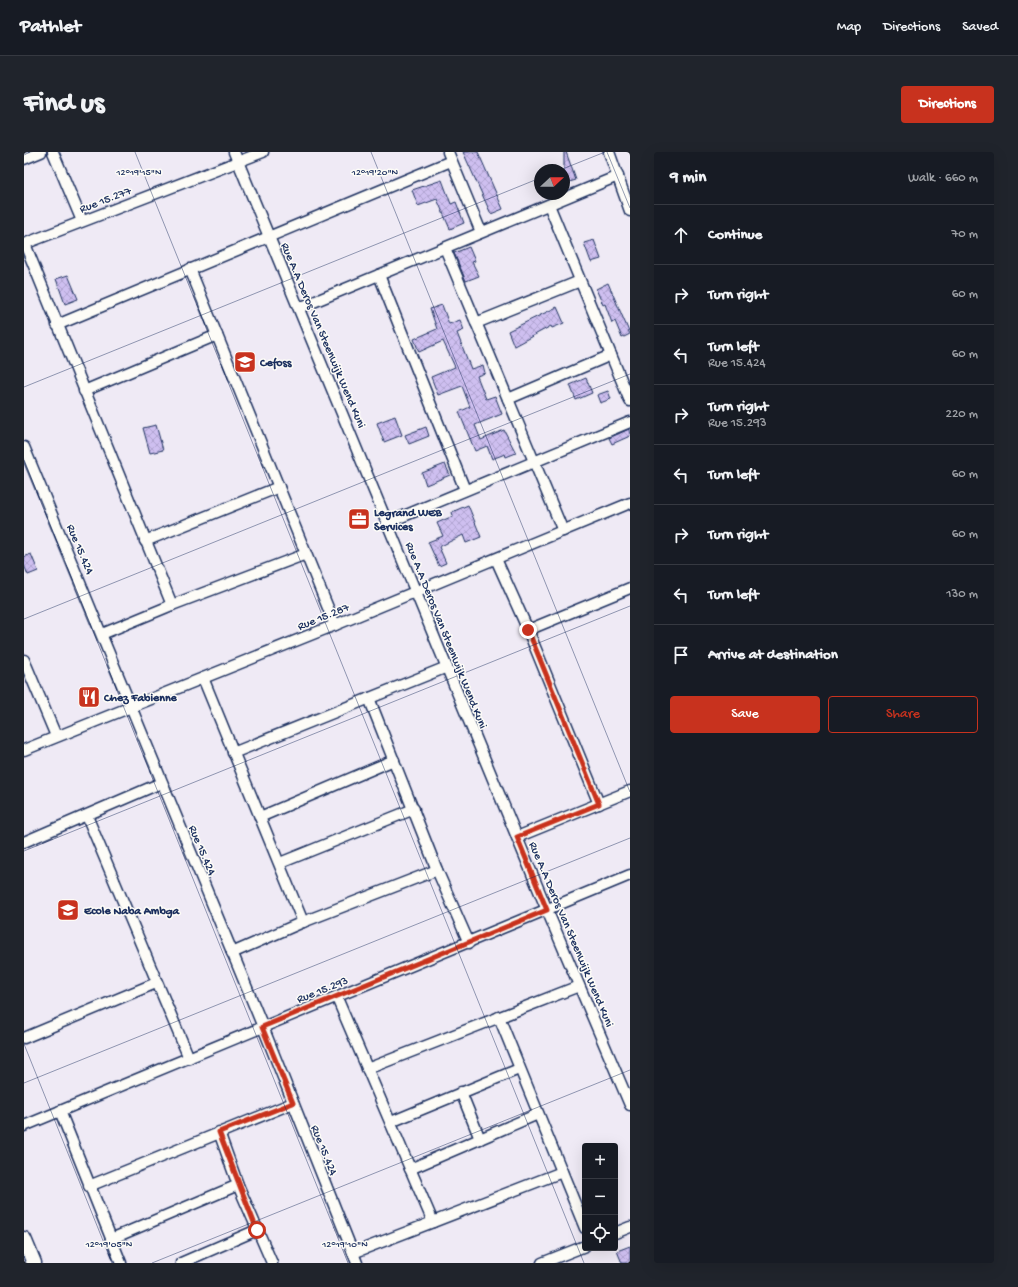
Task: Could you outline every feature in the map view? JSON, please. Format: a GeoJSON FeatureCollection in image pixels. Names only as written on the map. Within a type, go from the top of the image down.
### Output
{"type":"FeatureCollection","features":[{"type":"Feature","properties":{"kind":"main road"},"geometry":{"type":"LineString","coordinates":[[24,1239],[34,1263]]}},
{"type":"Feature","properties":{"kind":"street"},"geometry":{"type":"LineString","coordinates":[[24,159],[41,152]]}},
{"type":"Feature","properties":{"kind":"street"},"geometry":{"type":"LineString","coordinates":[[53,152],[82,221]]}},
{"type":"Feature","properties":{"kind":"street","name":"Rue A.A Deros Van Steenwijk Wend Kuni"},"geometry":{"type":"LineString","coordinates":[[234,152],[547,910],[630,1105]]}},
{"type":"Feature","properties":{"kind":"street","name":"Rue 15.277"},"geometry":{"type":"LineString","coordinates":[[24,244],[262,152]]}},
{"type":"Feature","properties":{"kind":"street"},"geometry":{"type":"LineString","coordinates":[[609,152],[630,211]]}},
{"type":"Feature","properties":{"kind":"street"},"geometry":{"type":"LineString","coordinates":[[57,325],[269,237],[449,157],[481,232]]}},
{"type":"Feature","properties":{"kind":"street"},"geometry":{"type":"LineString","coordinates":[[299,308],[618,176]]}},
{"type":"Feature","properties":{"kind":"street"},"geometry":{"type":"LineString","coordinates":[[549,205],[630,401]]}},
{"type":"Feature","properties":{"kind":"street"},"geometry":{"type":"LineString","coordinates":[[24,244],[172,604]]}},
{"type":"Feature","properties":{"kind":"street"},"geometry":{"type":"LineString","coordinates":[[445,248],[563,531]]}},
{"type":"Feature","properties":{"kind":"street"},"geometry":{"type":"LineString","coordinates":[[190,270],[335,626]]}},
{"type":"Feature","properties":{"kind":"street"},"geometry":{"type":"LineString","coordinates":[[379,275],[465,490]]}},
{"type":"Feature","properties":{"kind":"street"},"geometry":{"type":"LineString","coordinates":[[476,323],[580,281]]}},
{"type":"Feature","properties":{"kind":"street"},"geometry":{"type":"LineString","coordinates":[[84,391],[217,335]]}},
{"type":"Feature","properties":{"kind":"street"},"geometry":{"type":"LineString","coordinates":[[508,399],[611,355]]}},
{"type":"Feature","properties":{"kind":"street"},"geometry":{"type":"LineString","coordinates":[[387,523],[630,422]]}},
{"type":"Feature","properties":{"kind":"street","name":"Rue 15.424"},"geometry":{"type":"LineString","coordinates":[[24,447],[102,634],[161,783],[232,953],[357,1263]]}},
{"type":"Feature","properties":{"kind":"street"},"geometry":{"type":"LineString","coordinates":[[145,541],[279,487]]}},
{"type":"Feature","properties":{"kind":"street","name":"Rue 15.287"},"geometry":{"type":"LineString","coordinates":[[24,750],[131,706],[335,626],[630,503]]}},
{"type":"Feature","properties":{"kind":"street"},"geometry":{"type":"LineString","coordinates":[[102,634],[172,604],[306,554]]}},
{"type":"Feature","properties":{"kind":"street"},"geometry":{"type":"LineString","coordinates":[[496,559],[528,630],[599,804]]}},
{"type":"Feature","properties":{"kind":"street"},"geometry":{"type":"LineString","coordinates":[[528,630],[630,588]]}},
{"type":"Feature","properties":{"kind":"street"},"geometry":{"type":"LineString","coordinates":[[25,665],[56,736]]}},
{"type":"Feature","properties":{"kind":"street"},"geometry":{"type":"LineString","coordinates":[[233,753],[447,667]]}},
{"type":"Feature","properties":{"kind":"street"},"geometry":{"type":"LineString","coordinates":[[203,678],[303,922]]}},
{"type":"Feature","properties":{"kind":"street"},"geometry":{"type":"LineString","coordinates":[[369,698],[437,870],[469,943]]}},
{"type":"Feature","properties":{"kind":"street"},"geometry":{"type":"LineString","coordinates":[[260,817],[394,760]]}},
{"type":"Feature","properties":{"kind":"street"},"geometry":{"type":"LineString","coordinates":[[24,842],[161,783]]}},
{"type":"Feature","properties":{"kind":"street"},"geometry":{"type":"LineString","coordinates":[[517,837],[630,791]]}},
{"type":"Feature","properties":{"kind":"street"},"geometry":{"type":"LineString","coordinates":[[280,864],[414,809]]}},
{"type":"Feature","properties":{"kind":"street"},"geometry":{"type":"LineString","coordinates":[[87,816],[156,983],[189,1058]]}},
{"type":"Feature","properties":{"kind":"street"},"geometry":{"type":"LineString","coordinates":[[232,953],[303,922],[437,870]]}},
{"type":"Feature","properties":{"kind":"street","name":"Rue 15.293"},"geometry":{"type":"LineString","coordinates":[[24,1126],[262,1027],[337,998],[630,875]]}},
{"type":"Feature","properties":{"kind":"street"},"geometry":{"type":"LineString","coordinates":[[25,1034],[156,983]]}},
{"type":"Feature","properties":{"kind":"street"},"geometry":{"type":"LineString","coordinates":[[366,1069],[579,986]]}},
{"type":"Feature","properties":{"kind":"street"},"geometry":{"type":"LineString","coordinates":[[337,998],[366,1069],[391,1122],[433,1222]]}},
{"type":"Feature","properties":{"kind":"street"},"geometry":{"type":"LineString","coordinates":[[499,1017],[582,1221]]}},
{"type":"Feature","properties":{"kind":"street"},"geometry":{"type":"LineString","coordinates":[[391,1122],[519,1069]]}},
{"type":"Feature","properties":{"kind":"street"},"geometry":{"type":"LineString","coordinates":[[461,1092],[480,1139]]}},
{"type":"Feature","properties":{"kind":"street"},"geometry":{"type":"LineString","coordinates":[[89,1186],[293,1103]]}},
{"type":"Feature","properties":{"kind":"street"},"geometry":{"type":"LineString","coordinates":[[60,1111],[121,1263]]}},
{"type":"Feature","properties":{"kind":"street"},"geometry":{"type":"LineString","coordinates":[[410,1169],[538,1114]]}},
{"type":"Feature","properties":{"kind":"street"},"geometry":{"type":"LineString","coordinates":[[219,1132],[238,1185],[272,1263]]}},
{"type":"Feature","properties":{"kind":"street"},"geometry":{"type":"LineString","coordinates":[[353,1253],[562,1172]]}},
{"type":"Feature","properties":{"kind":"street"},"geometry":{"type":"LineString","coordinates":[[111,1239],[238,1185]]}},
{"type":"Feature","properties":{"kind":"street"},"geometry":{"type":"LineString","coordinates":[[618,1232],[630,1227]]}},
{"type":"Feature","properties":{"kind":"street"},"geometry":{"type":"LineString","coordinates":[[181,1263],[257,1230]]}},
{"type":"Feature","properties":{"kind":"street"},"geometry":{"type":"LineString","coordinates":[[542,1263],[582,1247]]}},
{"type":"Feature","properties":{"kind":"building"},"geometry":{"type":"Polygon","coordinates":[[[463,152],[478,152],[503,209],[491,214],[463,152]]]}},
{"type":"Feature","properties":{"kind":"building"},"geometry":{"type":"Polygon","coordinates":[[[564,152],[566,152],[576,180],[570,182],[570,164],[564,164],[564,152]]]}},
{"type":"Feature","properties":{"kind":"building"},"geometry":{"type":"Polygon","coordinates":[[[442,180],[451,204],[456,202],[464,223],[450,229],[437,199],[418,206],[412,190],[442,180]]]}},
{"type":"Feature","properties":{"kind":"building"},"geometry":{"type":"Polygon","coordinates":[[[594,240],[601,259],[591,262],[584,243],[594,240]]]}},
{"type":"Feature","properties":{"kind":"building"},"geometry":{"type":"Polygon","coordinates":[[[469,247],[475,261],[472,262],[479,276],[466,281],[454,253],[469,247]]]}},
{"type":"Feature","properties":{"kind":"building"},"geometry":{"type":"Polygon","coordinates":[[[68,275],[78,299],[65,304],[56,279],[68,275]]]}},
{"type":"Feature","properties":{"kind":"building"},"geometry":{"type":"Polygon","coordinates":[[[608,283],[630,334],[622,338],[615,321],[612,323],[605,304],[603,305],[596,289],[608,283]]]}},
{"type":"Feature","properties":{"kind":"building"},"geometry":{"type":"Polygon","coordinates":[[[442,305],[449,324],[460,320],[464,330],[457,333],[471,369],[483,365],[485,373],[477,376],[486,399],[495,396],[502,414],[475,425],[481,440],[504,430],[516,453],[506,457],[505,454],[492,459],[487,446],[475,451],[459,412],[470,407],[462,386],[438,395],[431,377],[455,367],[443,341],[419,352],[414,339],[437,329],[430,309],[442,305]]]}},
{"type":"Feature","properties":{"kind":"building"},"geometry":{"type":"Polygon","coordinates":[[[557,307],[564,323],[552,328],[551,326],[514,346],[508,331],[557,307]]]}},
{"type":"Feature","properties":{"kind":"building"},"geometry":{"type":"Polygon","coordinates":[[[586,378],[592,393],[576,400],[570,385],[586,378]]]}},
{"type":"Feature","properties":{"kind":"building"},"geometry":{"type":"Polygon","coordinates":[[[608,391],[611,399],[600,403],[597,395],[608,391]]]}},
{"type":"Feature","properties":{"kind":"building"},"geometry":{"type":"Polygon","coordinates":[[[395,416],[402,435],[384,442],[377,423],[395,416]]]}},
{"type":"Feature","properties":{"kind":"building"},"geometry":{"type":"Polygon","coordinates":[[[156,425],[163,450],[150,453],[143,428],[156,425]]]}},
{"type":"Feature","properties":{"kind":"building"},"geometry":{"type":"Polygon","coordinates":[[[426,427],[429,436],[409,444],[405,435],[426,427]]]}},
{"type":"Feature","properties":{"kind":"building"},"geometry":{"type":"Polygon","coordinates":[[[629,429],[630,436],[612,444],[609,438],[629,429]]]}},
{"type":"Feature","properties":{"kind":"building"},"geometry":{"type":"Polygon","coordinates":[[[445,464],[450,475],[426,485],[422,473],[445,464]]]}},
{"type":"Feature","properties":{"kind":"building"},"geometry":{"type":"Polygon","coordinates":[[[468,505],[481,537],[466,543],[463,535],[439,547],[446,563],[439,566],[428,542],[443,536],[437,523],[453,516],[452,512],[468,505]]]}},
{"type":"Feature","properties":{"kind":"building"},"geometry":{"type":"Polygon","coordinates":[[[31,554],[38,571],[28,575],[24,565],[24,557],[31,554]]]}},
{"type":"Feature","properties":{"kind":"building"},"geometry":{"type":"Polygon","coordinates":[[[630,1246],[630,1263],[622,1263],[618,1251],[630,1246]]]}},
{"type":"Feature","properties":{"kind":"place","name":"Cefoss"},"geometry":{"type":"Point","coordinates":[245,362]}},
{"type":"Feature","properties":{"kind":"place","name":"Legrand WEB Services"},"geometry":{"type":"Point","coordinates":[359,519]}},
{"type":"Feature","properties":{"kind":"place","name":"Chez Fabienne"},"geometry":{"type":"Point","coordinates":[89,697]}},
{"type":"Feature","properties":{"kind":"place","name":"Ecole Naba Ambga"},"geometry":{"type":"Point","coordinates":[68,910]}},
{"type":"Feature","properties":{"kind":"route"},"geometry":{"type":"LineString","coordinates":[[257,1230],[238,1185],[219,1132],[293,1103],[262,1027],[337,998],[547,910],[517,837],[599,804],[528,630]]}}]}
